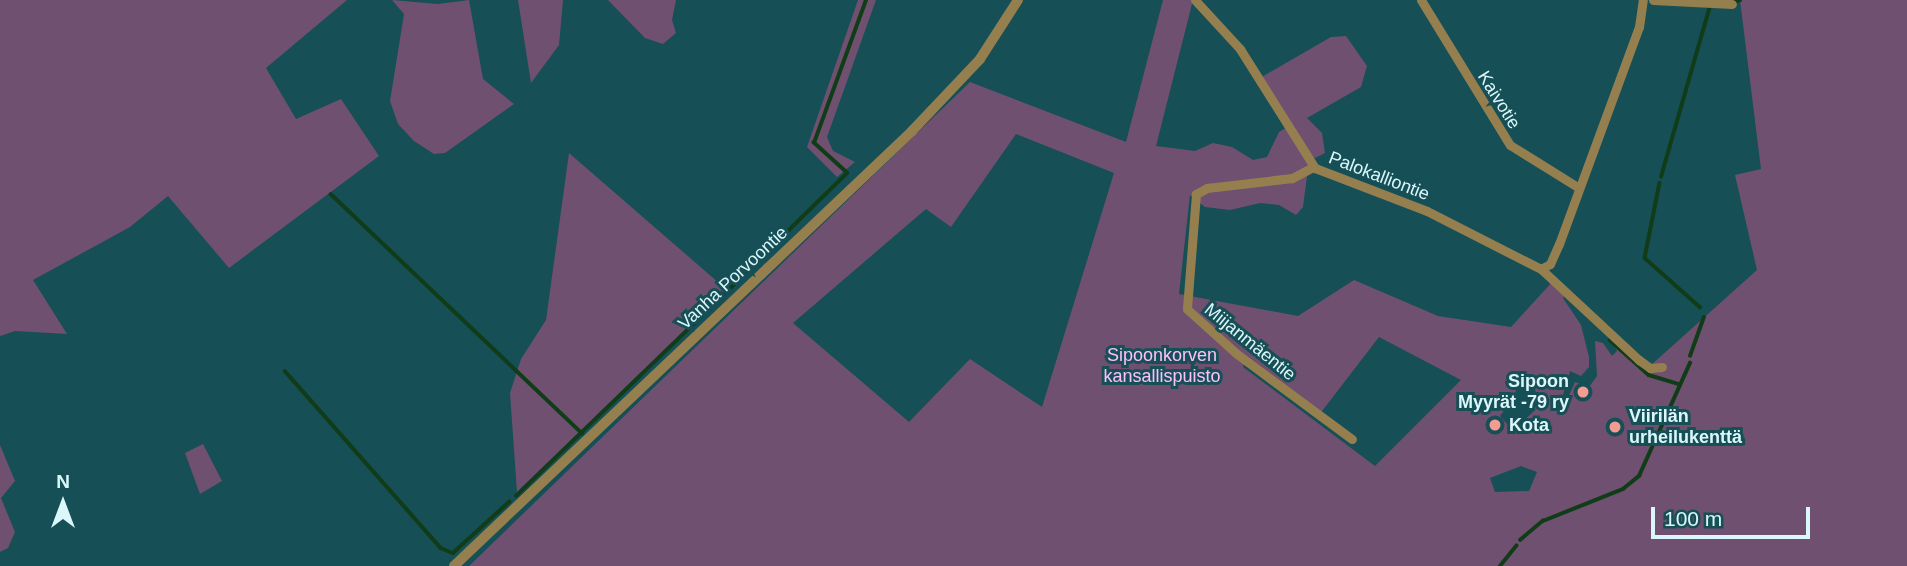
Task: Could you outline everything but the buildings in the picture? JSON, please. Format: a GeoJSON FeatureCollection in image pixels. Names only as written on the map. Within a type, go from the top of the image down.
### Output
{"type":"FeatureCollection","features":[{"type":"Feature","properties":{"kind":"street","name":"Vanha Porvoontie"},"geometry":{"type":"LineString","coordinates":[[454,566],[912,131],[980,60],[1018,0]]}},
{"type":"Feature","properties":{"kind":"street","name":"Palokalliontie"},"geometry":{"type":"LineString","coordinates":[[1195,0],[1240,49],[1313,167],[1427,211],[1541,269],[1633,356],[1650,368],[1662,367]]}},
{"type":"Feature","properties":{"kind":"street","name":"Kaivotie"},"geometry":{"type":"LineString","coordinates":[[1421,0],[1510,145],[1580,188]]}},
{"type":"Feature","properties":{"kind":"street"},"geometry":{"type":"LineString","coordinates":[[1541,269],[1550,264],[1580,188],[1639,27],[1643,0]]}},
{"type":"Feature","properties":{"kind":"street"},"geometry":{"type":"LineString","coordinates":[[1653,0],[1732,4]]}},
{"type":"Feature","properties":{"kind":"street","name":"Miijanmäentie"},"geometry":{"type":"LineString","coordinates":[[1313,167],[1292,178],[1207,188],[1196,194],[1186,309],[1237,354],[1352,439]]}},
{"type":"Feature","properties":{"kind":"green space"},"geometry":{"type":"Polygon","coordinates":[[[0,0],[347,0],[266,68],[296,119],[341,99],[379,156],[229,268],[168,196],[130,227],[33,280],[67,334],[15,331],[0,336],[0,0]]]}},
{"type":"Feature","properties":{"kind":"green space"},"geometry":{"type":"Polygon","coordinates":[[[392,0],[438,4],[469,0],[483,79],[514,104],[445,153],[434,154],[414,141],[398,124],[390,101],[404,14],[392,0]]]}},
{"type":"Feature","properties":{"kind":"green space"},"geometry":{"type":"Polygon","coordinates":[[[518,0],[563,0],[559,45],[531,83],[518,0]]]}},
{"type":"Feature","properties":{"kind":"green space"},"geometry":{"type":"Polygon","coordinates":[[[608,0],[676,0],[672,20],[676,33],[663,44],[645,38],[608,0]]]}},
{"type":"Feature","properties":{"kind":"green space"},"geometry":{"type":"Polygon","coordinates":[[[858,0],[876,0],[827,137],[833,151],[855,162],[837,177],[807,147],[858,0]]]}},
{"type":"Feature","properties":{"kind":"green space","name":"Sipoonkorven kansallispuisto"},"geometry":{"type":"Polygon","coordinates":[[[1163,0],[1193,0],[1156,146],[1195,151],[1213,143],[1232,147],[1253,160],[1267,157],[1279,132],[1289,126],[1260,78],[1331,37],[1346,36],[1367,66],[1361,87],[1307,118],[1322,133],[1325,153],[1309,161],[1303,207],[1296,215],[1279,205],[1260,203],[1230,210],[1205,207],[1190,195],[1179,294],[1298,316],[1354,280],[1438,316],[1511,327],[1553,281],[1567,294],[1563,298],[1581,325],[1589,357],[1589,367],[1581,376],[1570,371],[1560,405],[1565,404],[1575,382],[1589,387],[1597,376],[1595,341],[1603,343],[1612,356],[1617,351],[1609,336],[1651,365],[1757,270],[1735,175],[1761,169],[1740,0],[1907,0],[1907,566],[469,566],[970,82],[1126,142],[1163,0]],[[1016,134],[951,227],[926,209],[793,323],[909,422],[970,359],[1042,407],[1114,173],[1016,134]],[[1379,337],[1319,415],[1245,361],[1243,367],[1375,466],[1461,380],[1379,337]],[[1532,380],[1517,384],[1515,395],[1500,416],[1507,424],[1522,422],[1534,411],[1538,399],[1532,380]],[[1521,466],[1490,478],[1495,492],[1529,491],[1537,472],[1521,466]]]}},
{"type":"Feature","properties":{"kind":"green space"},"geometry":{"type":"Polygon","coordinates":[[[569,153],[727,290],[517,492],[510,393],[521,359],[546,320],[569,153]]]}},
{"type":"Feature","properties":{"kind":"green space"},"geometry":{"type":"Polygon","coordinates":[[[203,444],[222,481],[200,494],[185,453],[203,444]]]}},
{"type":"Feature","properties":{"kind":"green space"},"geometry":{"type":"Polygon","coordinates":[[[0,445],[15,481],[1,498],[15,532],[8,548],[0,552],[0,445]]]}},
{"type":"Feature","properties":{"kind":"waterway"},"geometry":{"type":"LineString","coordinates":[[742,276],[847,173],[814,143],[866,0]]}},
{"type":"Feature","properties":{"kind":"waterway"},"geometry":{"type":"LineString","coordinates":[[1732,2],[1740,0]]}},
{"type":"Feature","properties":{"kind":"waterway"},"geometry":{"type":"LineString","coordinates":[[1661,177],[1710,6]]}},
{"type":"Feature","properties":{"kind":"waterway"},"geometry":{"type":"LineString","coordinates":[[1660,183],[1645,258],[1700,307]]}},
{"type":"Feature","properties":{"kind":"waterway"},"geometry":{"type":"LineString","coordinates":[[331,194],[582,433]]}},
{"type":"Feature","properties":{"kind":"waterway"},"geometry":{"type":"LineString","coordinates":[[516,496],[735,284]]}},
{"type":"Feature","properties":{"kind":"waterway"},"geometry":{"type":"LineString","coordinates":[[1690,356],[1704,317]]}},
{"type":"Feature","properties":{"kind":"waterway"},"geometry":{"type":"LineString","coordinates":[[1610,340],[1649,375],[1679,384]]}},
{"type":"Feature","properties":{"kind":"waterway"},"geometry":{"type":"LineString","coordinates":[[1520,540],[1543,521],[1623,489],[1639,476],[1690,363]]}},
{"type":"Feature","properties":{"kind":"waterway"},"geometry":{"type":"LineString","coordinates":[[285,371],[441,548],[453,553],[509,502]]}},
{"type":"Feature","properties":{"kind":"waterway"},"geometry":{"type":"LineString","coordinates":[[1500,566],[1516,546]]}},
{"type":"Feature","properties":{"kind":"place","name":"Sipoon Myyrät -79 ry"},"geometry":{"type":"Point","coordinates":[1583,392]}},
{"type":"Feature","properties":{"kind":"place","name":"Kota"},"geometry":{"type":"Point","coordinates":[1495,425]}},
{"type":"Feature","properties":{"kind":"place","name":"Viirilän urheilukenttä"},"geometry":{"type":"Point","coordinates":[1615,427]}}]}
